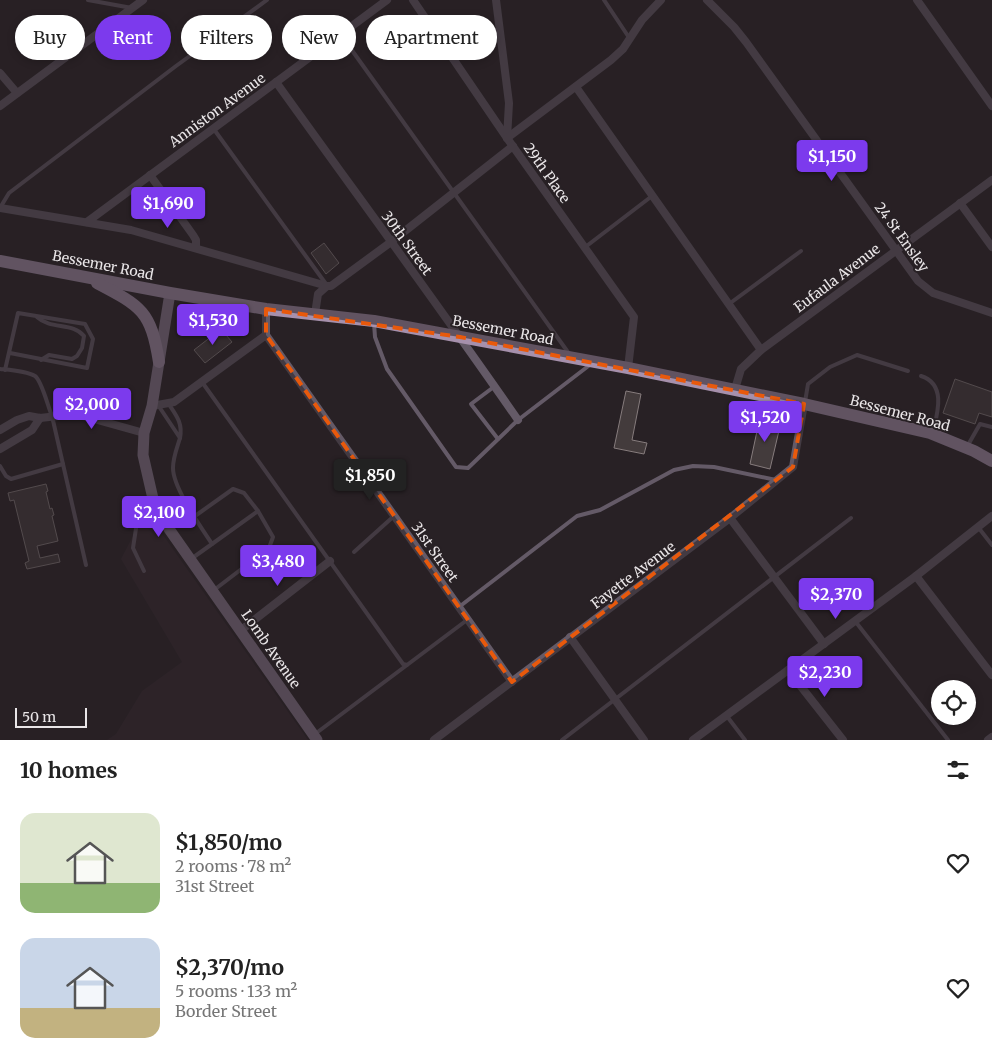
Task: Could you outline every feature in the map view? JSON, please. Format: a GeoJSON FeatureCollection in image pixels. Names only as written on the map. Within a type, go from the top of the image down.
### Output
{"type":"FeatureCollection","features":[{"type":"Feature","properties":{"kind":"main road","name":"Bessemer Road"},"geometry":{"type":"LineString","coordinates":[[0,261],[266,309],[374,321],[735,389],[933,434],[992,461]]}},
{"type":"Feature","properties":{"kind":"main road"},"geometry":{"type":"LineString","coordinates":[[83,276],[127,299],[143,312],[152,328],[159,362]]}},
{"type":"Feature","properties":{"kind":"main road","name":"Lomb Avenue"},"geometry":{"type":"LineString","coordinates":[[170,293],[159,362],[155,406],[144,433],[143,455],[154,503],[190,560],[315,738]]}},
{"type":"Feature","properties":{"kind":"street"},"geometry":{"type":"LineString","coordinates":[[0,106],[143,0]]}},
{"type":"Feature","properties":{"kind":"street","name":"Anniston Avenue"},"geometry":{"type":"LineString","coordinates":[[356,23],[387,0]]}},
{"type":"Feature","properties":{"kind":"street","name":"29th Place"},"geometry":{"type":"LineString","coordinates":[[413,0],[507,138],[634,317],[628,368]]}},
{"type":"Feature","properties":{"kind":"street"},"geometry":{"type":"LineString","coordinates":[[496,0],[509,102],[507,138]]}},
{"type":"Feature","properties":{"kind":"street"},"geometry":{"type":"LineString","coordinates":[[507,138],[611,60],[623,49],[642,20],[661,0]]}},
{"type":"Feature","properties":{"kind":"street","name":"24 St Ensley"},"geometry":{"type":"LineString","coordinates":[[707,0],[740,34],[918,281],[933,293],[992,313]]}},
{"type":"Feature","properties":{"kind":"street"},"geometry":{"type":"LineString","coordinates":[[917,0],[992,106]]}},
{"type":"Feature","properties":{"kind":"street","name":"Anniston Avenue"},"geometry":{"type":"LineString","coordinates":[[87,222],[306,60]]}},
{"type":"Feature","properties":{"kind":"street"},"geometry":{"type":"LineString","coordinates":[[0,73],[17,93]]}},
{"type":"Feature","properties":{"kind":"street","name":"30th Street"},"geometry":{"type":"LineString","coordinates":[[276,82],[518,420]]}},
{"type":"Feature","properties":{"kind":"street"},"geometry":{"type":"LineString","coordinates":[[576,87],[761,350]]}},
{"type":"Feature","properties":{"kind":"street"},"geometry":{"type":"LineString","coordinates":[[315,314],[318,294],[391,242],[513,146]]}},
{"type":"Feature","properties":{"kind":"street"},"geometry":{"type":"LineString","coordinates":[[150,175],[196,240],[196,248]]}},
{"type":"Feature","properties":{"kind":"street","name":"Eufaula Avenue"},"geometry":{"type":"LineString","coordinates":[[735,389],[742,369],[761,350],[992,180]]}},
{"type":"Feature","properties":{"kind":"street"},"geometry":{"type":"LineString","coordinates":[[960,203],[992,247]]}},
{"type":"Feature","properties":{"kind":"street"},"geometry":{"type":"LineString","coordinates":[[0,208],[131,230],[328,286]]}},
{"type":"Feature","properties":{"kind":"street"},"geometry":{"type":"LineString","coordinates":[[155,406],[174,402],[266,335],[266,309]]}},
{"type":"Feature","properties":{"kind":"street","name":"31st Street"},"geometry":{"type":"LineString","coordinates":[[266,335],[512,682]]}},
{"type":"Feature","properties":{"kind":"street","name":"Fayette Avenue"},"geometry":{"type":"LineString","coordinates":[[434,740],[730,518],[793,467],[804,404]]}},
{"type":"Feature","properties":{"kind":"street"},"geometry":{"type":"LineString","coordinates":[[0,430],[17,420],[29,416],[40,418],[76,414],[144,433]]}},
{"type":"Feature","properties":{"kind":"street"},"geometry":{"type":"LineString","coordinates":[[0,449],[32,430],[40,418]]}},
{"type":"Feature","properties":{"kind":"street"},"geometry":{"type":"LineString","coordinates":[[692,740],[916,576],[992,516]]}},
{"type":"Feature","properties":{"kind":"street"},"geometry":{"type":"LineString","coordinates":[[730,518],[824,644]]}},
{"type":"Feature","properties":{"kind":"street"},"geometry":{"type":"LineString","coordinates":[[240,631],[330,561]]}},
{"type":"Feature","properties":{"kind":"street"},"geometry":{"type":"LineString","coordinates":[[916,576],[992,675]]}},
{"type":"Feature","properties":{"kind":"street"},"geometry":{"type":"LineString","coordinates":[[570,638],[644,740]]}},
{"type":"Feature","properties":{"kind":"street"},"geometry":{"type":"LineString","coordinates":[[788,670],[843,740]]}},
{"type":"Feature","properties":{"kind":"street"},"geometry":{"type":"LineString","coordinates":[[988,740],[992,737]]}},
{"type":"Feature","properties":{"kind":"lane"},"geometry":{"type":"LineString","coordinates":[[88,0],[132,8]]}},
{"type":"Feature","properties":{"kind":"lane"},"geometry":{"type":"LineString","coordinates":[[0,208],[9,194],[176,66],[267,0]]}},
{"type":"Feature","properties":{"kind":"lane"},"geometry":{"type":"LineString","coordinates":[[604,0],[630,39]]}},
{"type":"Feature","properties":{"kind":"lane"},"geometry":{"type":"LineString","coordinates":[[356,57],[573,358]]}},
{"type":"Feature","properties":{"kind":"lane"},"geometry":{"type":"LineString","coordinates":[[213,128],[328,286]]}},
{"type":"Feature","properties":{"kind":"lane"},"geometry":{"type":"LineString","coordinates":[[584,248],[653,195]]}},
{"type":"Feature","properties":{"kind":"lane"},"geometry":{"type":"LineString","coordinates":[[729,304],[801,251]]}},
{"type":"Feature","properties":{"kind":"lane"},"geometry":{"type":"LineString","coordinates":[[10,353],[87,368],[93,339],[85,324],[18,312],[10,353],[3,369],[37,377],[42,386],[46,404],[52,416],[86,565]]}},
{"type":"Feature","properties":{"kind":"lane"},"geometry":{"type":"LineString","coordinates":[[36,316],[44,323],[76,329],[84,336],[82,348],[77,356],[72,359],[49,355],[41,360]]}},
{"type":"Feature","properties":{"kind":"lane"},"geometry":{"type":"LineString","coordinates":[[374,321],[374,337],[387,369],[456,467],[468,468],[518,420],[593,362]]}},
{"type":"Feature","properties":{"kind":"lane"},"geometry":{"type":"LineString","coordinates":[[804,404],[808,384],[830,367],[858,355],[908,372]]}},
{"type":"Feature","properties":{"kind":"lane"},"geometry":{"type":"LineString","coordinates":[[921,376],[931,380],[936,386],[939,407],[933,434]]}},
{"type":"Feature","properties":{"kind":"lane"},"geometry":{"type":"LineString","coordinates":[[202,382],[403,664],[407,665]]}},
{"type":"Feature","properties":{"kind":"lane"},"geometry":{"type":"LineString","coordinates":[[495,386],[471,404],[498,439]]}},
{"type":"Feature","properties":{"kind":"lane"},"geometry":{"type":"LineString","coordinates":[[168,403],[180,421],[182,430],[174,455],[173,470],[186,503],[212,544]]}},
{"type":"Feature","properties":{"kind":"lane"},"geometry":{"type":"LineString","coordinates":[[155,406],[180,438]]}},
{"type":"Feature","properties":{"kind":"lane"},"geometry":{"type":"LineString","coordinates":[[967,448],[980,424],[983,423],[992,427]]}},
{"type":"Feature","properties":{"kind":"lane"},"geometry":{"type":"LineString","coordinates":[[0,466],[6,476],[11,479],[63,464]]}},
{"type":"Feature","properties":{"kind":"lane"},"geometry":{"type":"LineString","coordinates":[[459,607],[577,516],[600,510],[674,470],[693,466],[714,467],[777,481]]}},
{"type":"Feature","properties":{"kind":"lane"},"geometry":{"type":"LineString","coordinates":[[195,516],[233,489],[244,494],[258,511],[273,537],[269,548],[212,591]]}},
{"type":"Feature","properties":{"kind":"lane"},"geometry":{"type":"LineString","coordinates":[[144,571],[132,548],[137,522],[158,510]]}},
{"type":"Feature","properties":{"kind":"lane"},"geometry":{"type":"LineString","coordinates":[[190,560],[258,511]]}},
{"type":"Feature","properties":{"kind":"lane"},"geometry":{"type":"LineString","coordinates":[[354,552],[394,516]]}},
{"type":"Feature","properties":{"kind":"lane"},"geometry":{"type":"LineString","coordinates":[[562,740],[851,518]]}},
{"type":"Feature","properties":{"kind":"lane"},"geometry":{"type":"LineString","coordinates":[[978,527],[992,545]]}},
{"type":"Feature","properties":{"kind":"lane"},"geometry":{"type":"LineString","coordinates":[[315,738],[407,665],[468,620]]}},
{"type":"Feature","properties":{"kind":"lane"},"geometry":{"type":"LineString","coordinates":[[854,621],[948,740]]}},
{"type":"Feature","properties":{"kind":"lane"},"geometry":{"type":"LineString","coordinates":[[726,716],[745,740]]}},
{"type":"Feature","properties":{"kind":"highlighted area"},"geometry":{"type":"Polygon","coordinates":[[[266,309],[460,337],[804,404],[793,467],[512,682],[266,335],[266,309]]]}},
{"type":"Feature","properties":{"kind":"shaded area"},"geometry":{"type":"Polygon","coordinates":[[[146,511],[308,740],[107,740],[116,734],[142,691],[182,662],[121,559],[146,511]]]}},
{"type":"Feature","properties":{"kind":"building"},"geometry":{"type":"Polygon","coordinates":[[[324,243],[339,263],[326,274],[311,253],[324,243]]]}},
{"type":"Feature","properties":{"kind":"building"},"geometry":{"type":"Polygon","coordinates":[[[221,329],[232,342],[205,363],[194,350],[221,329]]]}},
{"type":"Feature","properties":{"kind":"building"},"geometry":{"type":"Polygon","coordinates":[[[955,379],[992,392],[992,417],[979,413],[975,424],[943,413],[955,379]]]}},
{"type":"Feature","properties":{"kind":"building"},"geometry":{"type":"Polygon","coordinates":[[[626,391],[641,394],[632,440],[647,443],[644,454],[614,448],[626,391]]]}},
{"type":"Feature","properties":{"kind":"building"},"geometry":{"type":"Polygon","coordinates":[[[760,417],[781,422],[770,469],[750,464],[760,417]]]}},
{"type":"Feature","properties":{"kind":"building"},"geometry":{"type":"Polygon","coordinates":[[[46,484],[48,491],[46,492],[50,509],[52,508],[54,515],[52,516],[58,541],[37,546],[40,558],[58,554],[60,562],[27,569],[25,563],[29,561],[14,500],[10,501],[8,493],[46,484]]]}}]}
